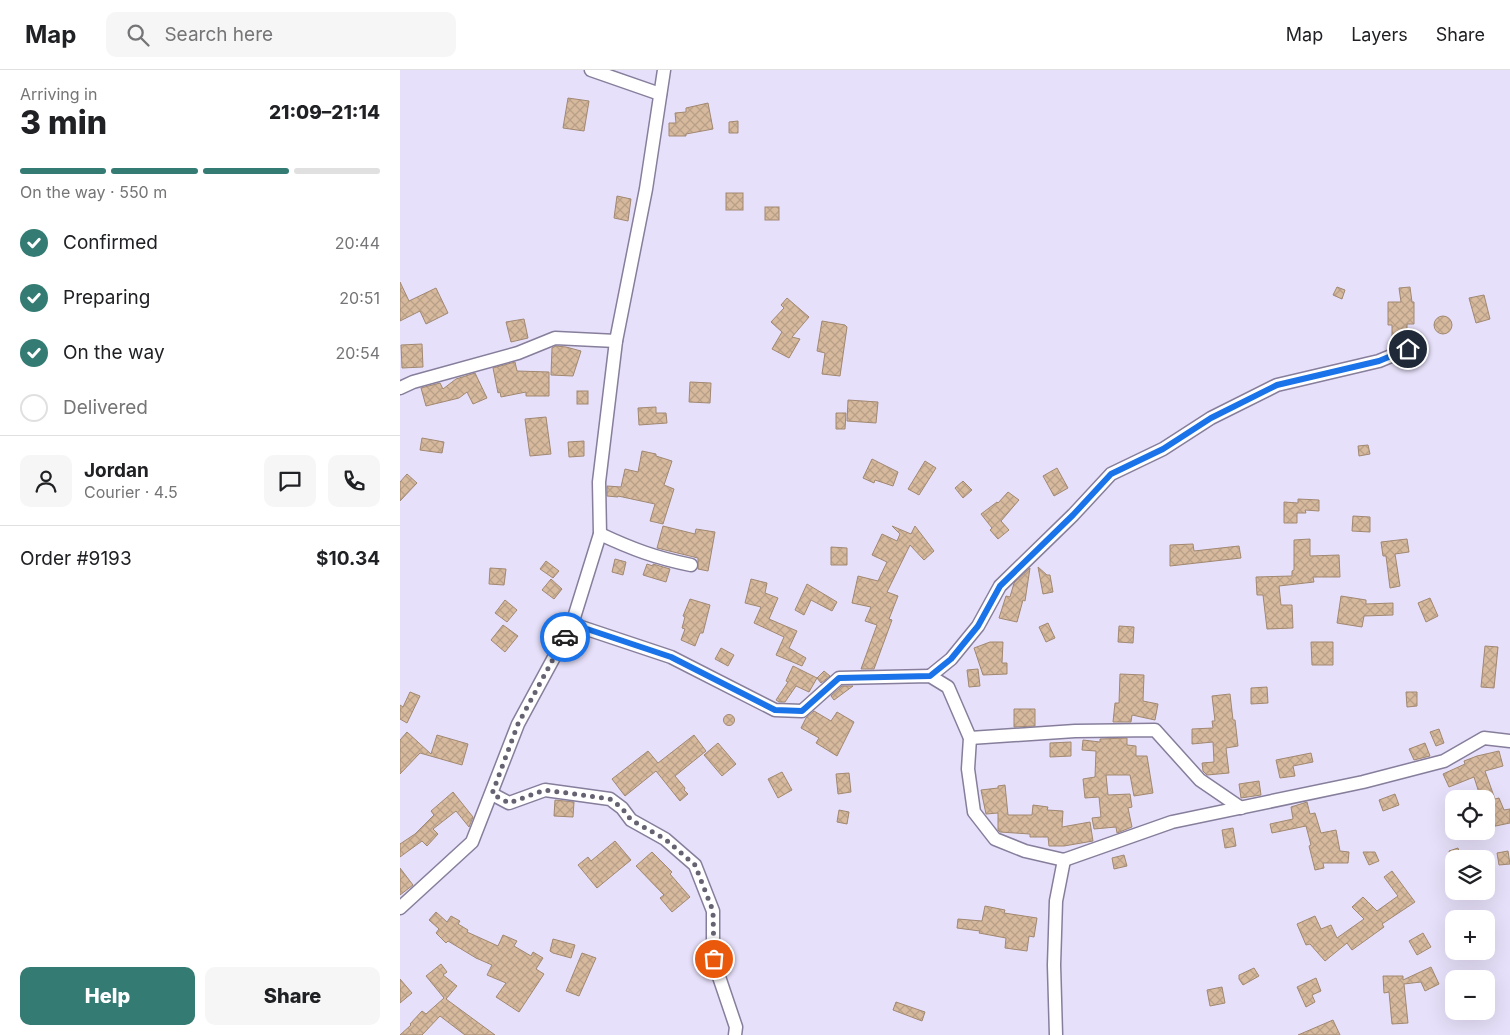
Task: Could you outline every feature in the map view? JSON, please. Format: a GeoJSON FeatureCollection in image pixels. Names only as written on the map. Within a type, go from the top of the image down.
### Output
{"type":"FeatureCollection","features":[{"type":"Feature","properties":{"kind":"street"},"geometry":{"type":"LineString","coordinates":[[591,70],[660,94]]}},
{"type":"Feature","properties":{"kind":"street"},"geometry":{"type":"LineString","coordinates":[[400,908],[472,842],[518,724],[572,624],[600,534],[599,482],[616,341],[646,189],[664,70]]}},
{"type":"Feature","properties":{"kind":"street"},"geometry":{"type":"LineString","coordinates":[[400,388],[447,372],[518,353],[556,338],[616,341]]}},
{"type":"Feature","properties":{"kind":"street"},"geometry":{"type":"LineString","coordinates":[[930,676],[951,659],[978,626],[1000,586],[1073,515],[1111,474],[1163,449],[1211,418],[1277,385],[1379,361],[1408,349]]}},
{"type":"Feature","properties":{"kind":"street"},"geometry":{"type":"LineString","coordinates":[[600,534],[630,548],[660,558],[691,565]]}},
{"type":"Feature","properties":{"kind":"street"},"geometry":{"type":"LineString","coordinates":[[572,624],[671,657],[775,710],[802,711],[839,678],[930,676],[948,687],[970,738],[968,770],[974,812],[995,839],[1025,851],[1064,860],[1172,822],[1363,782],[1444,761],[1484,738],[1510,741]]}},
{"type":"Feature","properties":{"kind":"street"},"geometry":{"type":"LineString","coordinates":[[970,738],[1075,731],[1155,730],[1200,780],[1240,808]]}},
{"type":"Feature","properties":{"kind":"street"},"geometry":{"type":"LineString","coordinates":[[492,794],[509,803],[545,790],[610,799],[622,808],[631,820],[665,839],[695,865],[713,911],[714,959],[736,1027],[735,1035]]}},
{"type":"Feature","properties":{"kind":"street"},"geometry":{"type":"LineString","coordinates":[[1056,1035],[1054,965],[1056,901],[1064,860]]}},
{"type":"Feature","properties":{"kind":"building"},"geometry":{"type":"Polygon","coordinates":[[[568,98],[589,101],[584,131],[563,128],[568,98]]]}},
{"type":"Feature","properties":{"kind":"building"},"geometry":{"type":"Polygon","coordinates":[[[708,103],[713,129],[686,134],[686,136],[669,136],[669,123],[676,123],[675,113],[686,112],[686,108],[708,103]]]}},
{"type":"Feature","properties":{"kind":"building"},"geometry":{"type":"Polygon","coordinates":[[[738,121],[738,133],[729,133],[729,122],[738,121]]]}},
{"type":"Feature","properties":{"kind":"building"},"geometry":{"type":"Polygon","coordinates":[[[726,193],[743,193],[743,210],[726,210],[726,193]]]}},
{"type":"Feature","properties":{"kind":"building"},"geometry":{"type":"Polygon","coordinates":[[[617,196],[631,199],[628,221],[614,218],[617,196]]]}},
{"type":"Feature","properties":{"kind":"building"},"geometry":{"type":"Polygon","coordinates":[[[765,207],[779,207],[779,220],[765,220],[765,207]]]}},
{"type":"Feature","properties":{"kind":"building"},"geometry":{"type":"Polygon","coordinates":[[[400,282],[409,301],[436,288],[448,313],[426,324],[420,311],[400,321],[400,282]]]}},
{"type":"Feature","properties":{"kind":"building"},"geometry":{"type":"Polygon","coordinates":[[[1337,287],[1345,290],[1342,299],[1333,295],[1337,287]]]}},
{"type":"Feature","properties":{"kind":"building"},"geometry":{"type":"Polygon","coordinates":[[[1410,287],[1412,302],[1414,302],[1414,324],[1407,324],[1407,341],[1392,342],[1392,325],[1388,325],[1388,302],[1401,302],[1399,288],[1410,287]]]}},
{"type":"Feature","properties":{"kind":"building"},"geometry":{"type":"Polygon","coordinates":[[[1484,295],[1490,319],[1476,323],[1469,298],[1484,295]]]}},
{"type":"Feature","properties":{"kind":"building"},"geometry":{"type":"Polygon","coordinates":[[[787,298],[809,317],[792,337],[800,339],[789,358],[772,349],[782,332],[771,322],[784,308],[781,305],[787,298]]]}},
{"type":"Feature","properties":{"kind":"building"},"geometry":{"type":"Polygon","coordinates":[[[1443,316],[1449,319],[1452,325],[1449,331],[1443,334],[1437,331],[1434,325],[1437,319],[1443,316]]]}},
{"type":"Feature","properties":{"kind":"building"},"geometry":{"type":"Polygon","coordinates":[[[524,319],[528,338],[511,342],[506,322],[524,319]]]}},
{"type":"Feature","properties":{"kind":"building"},"geometry":{"type":"Polygon","coordinates":[[[822,321],[847,327],[840,376],[822,374],[825,353],[817,351],[822,321]]]}},
{"type":"Feature","properties":{"kind":"building"},"geometry":{"type":"Polygon","coordinates":[[[422,344],[423,367],[402,368],[401,345],[422,344]]]}},
{"type":"Feature","properties":{"kind":"building"},"geometry":{"type":"Polygon","coordinates":[[[556,346],[581,351],[573,376],[551,375],[552,348],[556,346]]]}},
{"type":"Feature","properties":{"kind":"building"},"geometry":{"type":"Polygon","coordinates":[[[515,362],[517,371],[549,372],[549,396],[526,396],[526,392],[501,397],[500,392],[498,393],[493,368],[515,362]]]}},
{"type":"Feature","properties":{"kind":"building"},"geometry":{"type":"Polygon","coordinates":[[[475,373],[487,398],[473,404],[467,392],[459,398],[426,406],[421,388],[440,383],[443,389],[456,379],[475,373]]]}},
{"type":"Feature","properties":{"kind":"building"},"geometry":{"type":"Polygon","coordinates":[[[690,382],[711,383],[710,403],[689,402],[690,382]]]}},
{"type":"Feature","properties":{"kind":"building"},"geometry":{"type":"Polygon","coordinates":[[[577,391],[588,391],[588,404],[577,404],[577,391]]]}},
{"type":"Feature","properties":{"kind":"building"},"geometry":{"type":"Polygon","coordinates":[[[848,400],[878,402],[876,423],[847,421],[848,400]]]}},
{"type":"Feature","properties":{"kind":"building"},"geometry":{"type":"Polygon","coordinates":[[[656,407],[656,413],[666,413],[667,423],[639,425],[638,408],[656,407]]]}},
{"type":"Feature","properties":{"kind":"building"},"geometry":{"type":"Polygon","coordinates":[[[836,413],[846,413],[845,429],[836,429],[836,413]]]}},
{"type":"Feature","properties":{"kind":"building"},"geometry":{"type":"Polygon","coordinates":[[[546,417],[551,454],[530,456],[525,419],[546,417]]]}},
{"type":"Feature","properties":{"kind":"building"},"geometry":{"type":"Polygon","coordinates":[[[422,438],[444,442],[442,453],[420,450],[422,438]]]}},
{"type":"Feature","properties":{"kind":"building"},"geometry":{"type":"Polygon","coordinates":[[[584,441],[584,456],[569,457],[568,442],[584,441]]]}},
{"type":"Feature","properties":{"kind":"building"},"geometry":{"type":"Polygon","coordinates":[[[1368,445],[1370,454],[1359,456],[1358,446],[1368,445]]]}},
{"type":"Feature","properties":{"kind":"building"},"geometry":{"type":"Polygon","coordinates":[[[642,451],[656,454],[656,456],[672,461],[664,485],[674,489],[663,524],[650,521],[655,504],[618,496],[607,496],[607,486],[621,487],[625,469],[638,472],[642,451]]]}},
{"type":"Feature","properties":{"kind":"building"},"geometry":{"type":"Polygon","coordinates":[[[872,459],[898,472],[893,486],[875,480],[874,483],[863,478],[872,459]]]}},
{"type":"Feature","properties":{"kind":"building"},"geometry":{"type":"Polygon","coordinates":[[[925,461],[936,468],[919,495],[908,489],[925,461]]]}},
{"type":"Feature","properties":{"kind":"building"},"geometry":{"type":"Polygon","coordinates":[[[1057,468],[1068,488],[1054,496],[1043,476],[1057,468]]]}},
{"type":"Feature","properties":{"kind":"building"},"geometry":{"type":"Polygon","coordinates":[[[407,474],[417,483],[400,501],[400,482],[407,474]]]}},
{"type":"Feature","properties":{"kind":"building"},"geometry":{"type":"Polygon","coordinates":[[[963,481],[972,490],[963,498],[955,488],[963,481]]]}},
{"type":"Feature","properties":{"kind":"building"},"geometry":{"type":"Polygon","coordinates":[[[1008,492],[1019,500],[1001,521],[1009,530],[998,539],[990,530],[992,528],[981,514],[998,503],[1008,492]]]}},
{"type":"Feature","properties":{"kind":"building"},"geometry":{"type":"Polygon","coordinates":[[[1298,499],[1319,500],[1319,511],[1305,510],[1306,513],[1297,513],[1297,523],[1284,523],[1284,502],[1298,503],[1298,499]]]}},
{"type":"Feature","properties":{"kind":"building"},"geometry":{"type":"Polygon","coordinates":[[[1353,516],[1370,517],[1370,532],[1352,531],[1353,516]]]}},
{"type":"Feature","properties":{"kind":"building"},"geometry":{"type":"Polygon","coordinates":[[[663,526],[695,534],[696,529],[715,532],[708,571],[698,569],[698,558],[657,548],[663,526]]]}},
{"type":"Feature","properties":{"kind":"building"},"geometry":{"type":"Polygon","coordinates":[[[892,526],[911,534],[915,526],[934,551],[924,560],[910,545],[887,592],[898,596],[889,619],[892,620],[874,669],[861,669],[877,625],[865,621],[871,607],[852,603],[858,576],[878,581],[887,562],[872,555],[882,534],[897,541],[900,534],[892,526]]]}},
{"type":"Feature","properties":{"kind":"building"},"geometry":{"type":"Polygon","coordinates":[[[1310,539],[1310,556],[1339,555],[1340,577],[1313,577],[1314,582],[1279,586],[1281,605],[1292,605],[1293,628],[1267,629],[1263,595],[1257,595],[1256,577],[1292,576],[1292,571],[1294,570],[1294,540],[1310,539]]]}},
{"type":"Feature","properties":{"kind":"building"},"geometry":{"type":"Polygon","coordinates":[[[1407,539],[1409,552],[1395,554],[1400,586],[1390,588],[1386,556],[1383,556],[1381,542],[1407,539]]]}},
{"type":"Feature","properties":{"kind":"building"},"geometry":{"type":"Polygon","coordinates":[[[1193,544],[1194,551],[1239,546],[1241,558],[1170,566],[1170,545],[1193,544]]]}},
{"type":"Feature","properties":{"kind":"building"},"geometry":{"type":"Polygon","coordinates":[[[831,547],[847,548],[847,565],[831,565],[831,547]]]}},
{"type":"Feature","properties":{"kind":"building"},"geometry":{"type":"Polygon","coordinates":[[[615,559],[626,562],[623,575],[612,572],[615,559]]]}},
{"type":"Feature","properties":{"kind":"building"},"geometry":{"type":"Polygon","coordinates":[[[546,561],[559,571],[553,578],[540,569],[546,561]]]}},
{"type":"Feature","properties":{"kind":"building"},"geometry":{"type":"Polygon","coordinates":[[[647,564],[670,569],[666,582],[643,575],[647,564]]]}},
{"type":"Feature","properties":{"kind":"building"},"geometry":{"type":"Polygon","coordinates":[[[1038,567],[1047,575],[1050,575],[1053,592],[1043,594],[1038,567]]]}},
{"type":"Feature","properties":{"kind":"building"},"geometry":{"type":"Polygon","coordinates":[[[490,568],[506,569],[504,585],[489,584],[490,568]]]}},
{"type":"Feature","properties":{"kind":"building"},"geometry":{"type":"Polygon","coordinates":[[[1030,568],[1025,601],[1023,600],[1017,622],[999,618],[1006,596],[1010,597],[1014,583],[1030,568]]]}},
{"type":"Feature","properties":{"kind":"building"},"geometry":{"type":"Polygon","coordinates":[[[551,579],[562,589],[554,599],[542,590],[551,579]]]}},
{"type":"Feature","properties":{"kind":"building"},"geometry":{"type":"Polygon","coordinates":[[[751,579],[767,583],[765,593],[778,598],[769,619],[797,631],[789,648],[806,658],[802,666],[776,655],[784,637],[754,623],[761,607],[745,603],[751,579]]]}},
{"type":"Feature","properties":{"kind":"building"},"geometry":{"type":"Polygon","coordinates":[[[807,584],[837,602],[832,611],[811,600],[804,615],[795,610],[807,584]]]}},
{"type":"Feature","properties":{"kind":"building"},"geometry":{"type":"Polygon","coordinates":[[[1341,596],[1366,600],[1366,604],[1393,603],[1393,615],[1364,616],[1362,627],[1337,623],[1341,596]]]}},
{"type":"Feature","properties":{"kind":"building"},"geometry":{"type":"Polygon","coordinates":[[[1430,598],[1438,616],[1426,622],[1418,603],[1430,598]]]}},
{"type":"Feature","properties":{"kind":"building"},"geometry":{"type":"Polygon","coordinates":[[[690,599],[710,605],[703,633],[700,633],[695,646],[681,640],[685,629],[682,628],[685,617],[683,616],[690,599]]]}},
{"type":"Feature","properties":{"kind":"building"},"geometry":{"type":"Polygon","coordinates":[[[505,600],[517,610],[507,622],[495,613],[505,600]]]}},
{"type":"Feature","properties":{"kind":"building"},"geometry":{"type":"Polygon","coordinates":[[[1048,623],[1055,638],[1046,642],[1039,627],[1048,623]]]}},
{"type":"Feature","properties":{"kind":"building"},"geometry":{"type":"Polygon","coordinates":[[[503,625],[518,636],[505,652],[491,640],[503,625]]]}},
{"type":"Feature","properties":{"kind":"building"},"geometry":{"type":"Polygon","coordinates":[[[1119,626],[1134,627],[1133,643],[1118,642],[1119,626]]]}},
{"type":"Feature","properties":{"kind":"building"},"geometry":{"type":"Polygon","coordinates":[[[990,642],[1003,642],[1002,663],[1007,663],[1007,674],[983,675],[974,648],[990,642]]]}},
{"type":"Feature","properties":{"kind":"building"},"geometry":{"type":"Polygon","coordinates":[[[1311,642],[1333,642],[1333,665],[1312,665],[1311,642]]]}},
{"type":"Feature","properties":{"kind":"building"},"geometry":{"type":"Polygon","coordinates":[[[1485,646],[1498,647],[1494,688],[1481,687],[1485,646]]]}},
{"type":"Feature","properties":{"kind":"building"},"geometry":{"type":"Polygon","coordinates":[[[721,648],[734,655],[728,666],[715,659],[721,648]]]}},
{"type":"Feature","properties":{"kind":"building"},"geometry":{"type":"Polygon","coordinates":[[[793,666],[817,678],[809,692],[796,686],[785,702],[779,702],[776,700],[788,682],[786,681],[793,666]]]}},
{"type":"Feature","properties":{"kind":"building"},"geometry":{"type":"Polygon","coordinates":[[[978,669],[980,686],[969,687],[967,670],[978,669]]]}},
{"type":"Feature","properties":{"kind":"building"},"geometry":{"type":"Polygon","coordinates":[[[824,671],[830,676],[821,683],[817,678],[824,671]]]}},
{"type":"Feature","properties":{"kind":"building"},"geometry":{"type":"Polygon","coordinates":[[[1120,674],[1144,675],[1143,701],[1158,704],[1155,720],[1132,715],[1131,722],[1113,722],[1115,703],[1119,703],[1120,674]]]}},
{"type":"Feature","properties":{"kind":"building"},"geometry":{"type":"Polygon","coordinates":[[[842,686],[853,686],[834,700],[831,696],[842,686]]]}},
{"type":"Feature","properties":{"kind":"building"},"geometry":{"type":"Polygon","coordinates":[[[1267,687],[1268,703],[1251,704],[1251,688],[1267,687]]]}},
{"type":"Feature","properties":{"kind":"building"},"geometry":{"type":"Polygon","coordinates":[[[410,692],[420,696],[407,723],[400,719],[400,705],[403,707],[410,692]]]}},
{"type":"Feature","properties":{"kind":"building"},"geometry":{"type":"Polygon","coordinates":[[[1406,692],[1417,692],[1417,706],[1407,707],[1406,692]]]}},
{"type":"Feature","properties":{"kind":"building"},"geometry":{"type":"Polygon","coordinates":[[[1230,694],[1238,746],[1226,748],[1229,773],[1207,775],[1203,771],[1202,763],[1214,762],[1213,742],[1192,744],[1192,729],[1213,728],[1212,721],[1215,721],[1212,696],[1230,694]]]}},
{"type":"Feature","properties":{"kind":"building"},"geometry":{"type":"Polygon","coordinates":[[[1014,709],[1035,709],[1035,726],[1014,727],[1014,709]]]}},
{"type":"Feature","properties":{"kind":"building"},"geometry":{"type":"Polygon","coordinates":[[[814,711],[831,721],[837,712],[854,722],[837,756],[816,743],[819,738],[801,728],[806,718],[814,711]]]}},
{"type":"Feature","properties":{"kind":"building"},"geometry":{"type":"Polygon","coordinates":[[[727,715],[731,715],[734,720],[733,724],[727,725],[724,722],[724,718],[727,715]]]}},
{"type":"Feature","properties":{"kind":"building"},"geometry":{"type":"Polygon","coordinates":[[[1439,729],[1444,743],[1436,746],[1430,732],[1439,729]]]}},
{"type":"Feature","properties":{"kind":"building"},"geometry":{"type":"Polygon","coordinates":[[[407,732],[431,754],[437,735],[468,744],[462,765],[420,753],[400,774],[400,740],[407,732]]]}},
{"type":"Feature","properties":{"kind":"building"},"geometry":{"type":"Polygon","coordinates":[[[694,735],[706,751],[675,776],[688,794],[680,801],[656,771],[625,796],[612,779],[648,751],[658,763],[694,735]]]}},
{"type":"Feature","properties":{"kind":"building"},"geometry":{"type":"Polygon","coordinates":[[[1127,738],[1127,745],[1136,746],[1136,756],[1147,756],[1153,793],[1134,796],[1130,775],[1106,775],[1108,795],[1130,794],[1132,807],[1128,808],[1132,827],[1117,833],[1116,827],[1094,829],[1092,818],[1101,817],[1099,797],[1085,798],[1083,779],[1095,777],[1096,751],[1082,750],[1083,740],[1100,742],[1100,739],[1127,738]]]}},
{"type":"Feature","properties":{"kind":"building"},"geometry":{"type":"Polygon","coordinates":[[[1071,742],[1071,756],[1050,757],[1050,743],[1071,742]]]}},
{"type":"Feature","properties":{"kind":"building"},"geometry":{"type":"Polygon","coordinates":[[[718,743],[736,764],[722,776],[704,755],[718,743]]]}},
{"type":"Feature","properties":{"kind":"building"},"geometry":{"type":"Polygon","coordinates":[[[1425,743],[1430,756],[1414,760],[1409,749],[1425,743]]]}},
{"type":"Feature","properties":{"kind":"building"},"geometry":{"type":"Polygon","coordinates":[[[1499,751],[1503,766],[1485,771],[1492,790],[1478,790],[1474,777],[1449,787],[1443,774],[1465,764],[1464,761],[1499,751]]]}},
{"type":"Feature","properties":{"kind":"building"},"geometry":{"type":"Polygon","coordinates":[[[1311,753],[1313,762],[1293,766],[1295,776],[1280,778],[1276,760],[1311,753]]]}},
{"type":"Feature","properties":{"kind":"building"},"geometry":{"type":"Polygon","coordinates":[[[782,772],[792,790],[778,798],[768,779],[782,772]]]}},
{"type":"Feature","properties":{"kind":"building"},"geometry":{"type":"Polygon","coordinates":[[[849,773],[851,792],[838,794],[836,774],[849,773]]]}},
{"type":"Feature","properties":{"kind":"building"},"geometry":{"type":"Polygon","coordinates":[[[1259,781],[1261,795],[1241,798],[1239,784],[1259,781]]]}},
{"type":"Feature","properties":{"kind":"building"},"geometry":{"type":"Polygon","coordinates":[[[1005,785],[1008,815],[1032,815],[1033,805],[1048,807],[1047,810],[1063,811],[1062,827],[1090,822],[1093,841],[1064,846],[1049,846],[1048,837],[1030,837],[1030,834],[1000,832],[998,830],[998,813],[986,814],[981,790],[998,788],[998,786],[1005,785]]]}},
{"type":"Feature","properties":{"kind":"building"},"geometry":{"type":"Polygon","coordinates":[[[453,792],[473,817],[469,827],[456,811],[433,829],[438,834],[427,846],[422,841],[400,857],[400,844],[415,834],[434,815],[431,811],[453,792]]]}},
{"type":"Feature","properties":{"kind":"building"},"geometry":{"type":"Polygon","coordinates":[[[1395,794],[1399,805],[1383,811],[1379,800],[1395,794]]]}},
{"type":"Feature","properties":{"kind":"building"},"geometry":{"type":"Polygon","coordinates":[[[1499,798],[1504,810],[1510,809],[1510,823],[1495,826],[1495,799],[1499,798]]]}},
{"type":"Feature","properties":{"kind":"building"},"geometry":{"type":"Polygon","coordinates":[[[555,800],[574,802],[573,817],[554,816],[555,800]]]}},
{"type":"Feature","properties":{"kind":"building"},"geometry":{"type":"Polygon","coordinates":[[[1307,802],[1310,814],[1315,813],[1321,833],[1336,830],[1340,851],[1349,852],[1348,863],[1323,863],[1324,868],[1315,870],[1306,826],[1272,833],[1270,824],[1293,819],[1291,807],[1307,802]]]}},
{"type":"Feature","properties":{"kind":"building"},"geometry":{"type":"Polygon","coordinates":[[[839,810],[849,812],[847,824],[837,822],[839,810]]]}},
{"type":"Feature","properties":{"kind":"building"},"geometry":{"type":"Polygon","coordinates":[[[1233,828],[1236,846],[1225,848],[1222,830],[1233,828]]]}},
{"type":"Feature","properties":{"kind":"building"},"geometry":{"type":"Polygon","coordinates":[[[615,841],[631,860],[597,888],[578,865],[588,857],[591,861],[615,841]]]}},
{"type":"Feature","properties":{"kind":"building"},"geometry":{"type":"Polygon","coordinates":[[[1508,851],[1510,864],[1499,865],[1497,853],[1508,851]]]}},
{"type":"Feature","properties":{"kind":"building"},"geometry":{"type":"Polygon","coordinates":[[[652,852],[672,872],[670,874],[690,897],[672,912],[660,898],[664,895],[636,866],[652,852]]]}},
{"type":"Feature","properties":{"kind":"building"},"geometry":{"type":"Polygon","coordinates":[[[1363,852],[1375,852],[1379,861],[1369,865],[1363,852]]]}},
{"type":"Feature","properties":{"kind":"building"},"geometry":{"type":"Polygon","coordinates":[[[1124,855],[1127,866],[1114,869],[1112,858],[1124,855]]]}},
{"type":"Feature","properties":{"kind":"building"},"geometry":{"type":"Polygon","coordinates":[[[400,868],[413,885],[400,895],[400,868]]]}},
{"type":"Feature","properties":{"kind":"building"},"geometry":{"type":"Polygon","coordinates":[[[1392,871],[1415,902],[1382,924],[1384,927],[1352,950],[1347,943],[1325,961],[1310,944],[1306,945],[1297,924],[1315,916],[1321,929],[1331,925],[1337,938],[1364,919],[1352,907],[1363,897],[1377,911],[1398,896],[1384,877],[1392,871]]]}},
{"type":"Feature","properties":{"kind":"building"},"geometry":{"type":"Polygon","coordinates":[[[985,906],[1005,910],[1004,913],[1037,918],[1034,937],[1029,936],[1027,951],[1005,948],[1006,938],[979,933],[980,931],[957,928],[958,919],[982,921],[985,906]]]}},
{"type":"Feature","properties":{"kind":"building"},"geometry":{"type":"Polygon","coordinates":[[[436,912],[447,922],[451,916],[460,921],[458,924],[468,930],[467,932],[498,946],[503,935],[517,941],[514,946],[531,956],[533,952],[543,958],[536,969],[544,974],[519,1012],[496,997],[506,983],[487,975],[492,965],[476,958],[448,941],[446,943],[436,933],[439,929],[429,920],[436,912]]]}},
{"type":"Feature","properties":{"kind":"building"},"geometry":{"type":"Polygon","coordinates":[[[1423,933],[1431,947],[1417,955],[1409,941],[1423,933]]]}},
{"type":"Feature","properties":{"kind":"building"},"geometry":{"type":"Polygon","coordinates":[[[553,939],[575,945],[571,958],[550,951],[553,939]]]}},
{"type":"Feature","properties":{"kind":"building"},"geometry":{"type":"Polygon","coordinates":[[[582,953],[596,958],[579,996],[566,991],[582,953]]]}},
{"type":"Feature","properties":{"kind":"building"},"geometry":{"type":"Polygon","coordinates":[[[441,964],[447,972],[443,975],[457,986],[446,999],[495,1035],[465,1035],[440,1016],[422,1035],[400,1035],[422,1011],[426,1014],[444,998],[426,976],[441,964]]]}},
{"type":"Feature","properties":{"kind":"building"},"geometry":{"type":"Polygon","coordinates":[[[1431,967],[1439,984],[1425,991],[1421,982],[1404,984],[1408,1023],[1392,1024],[1389,992],[1384,993],[1383,976],[1403,976],[1403,980],[1431,967]]]}},
{"type":"Feature","properties":{"kind":"building"},"geometry":{"type":"Polygon","coordinates":[[[1254,968],[1259,976],[1243,985],[1239,975],[1254,968]]]}},
{"type":"Feature","properties":{"kind":"building"},"geometry":{"type":"Polygon","coordinates":[[[1316,978],[1321,991],[1312,995],[1315,1002],[1306,1007],[1297,987],[1316,978]]]}},
{"type":"Feature","properties":{"kind":"building"},"geometry":{"type":"Polygon","coordinates":[[[400,979],[412,993],[400,1003],[400,979]]]}},
{"type":"Feature","properties":{"kind":"building"},"geometry":{"type":"Polygon","coordinates":[[[1222,987],[1225,1003],[1210,1006],[1207,990],[1222,987]]]}},
{"type":"Feature","properties":{"kind":"building"},"geometry":{"type":"Polygon","coordinates":[[[896,1002],[925,1012],[922,1021],[893,1010],[896,1002]]]}},
{"type":"Feature","properties":{"kind":"building"},"geometry":{"type":"Polygon","coordinates":[[[1333,1020],[1340,1035],[1298,1035],[1333,1020]]]}},
{"type":"Feature","properties":{"kind":"way so far"},"geometry":{"type":"LineString","coordinates":[[565,637],[518,724],[492,794],[509,803],[545,790],[610,799],[622,808],[631,820],[665,839],[695,865],[713,911],[714,959]]}},
{"type":"Feature","properties":{"kind":"route"},"geometry":{"type":"LineString","coordinates":[[565,637],[572,624],[612,636],[671,657],[775,710],[802,711],[839,678],[930,676],[951,659],[978,626],[1000,586],[1073,515],[1111,474],[1163,449],[1211,418],[1277,385],[1379,361],[1408,349]]}}]}
